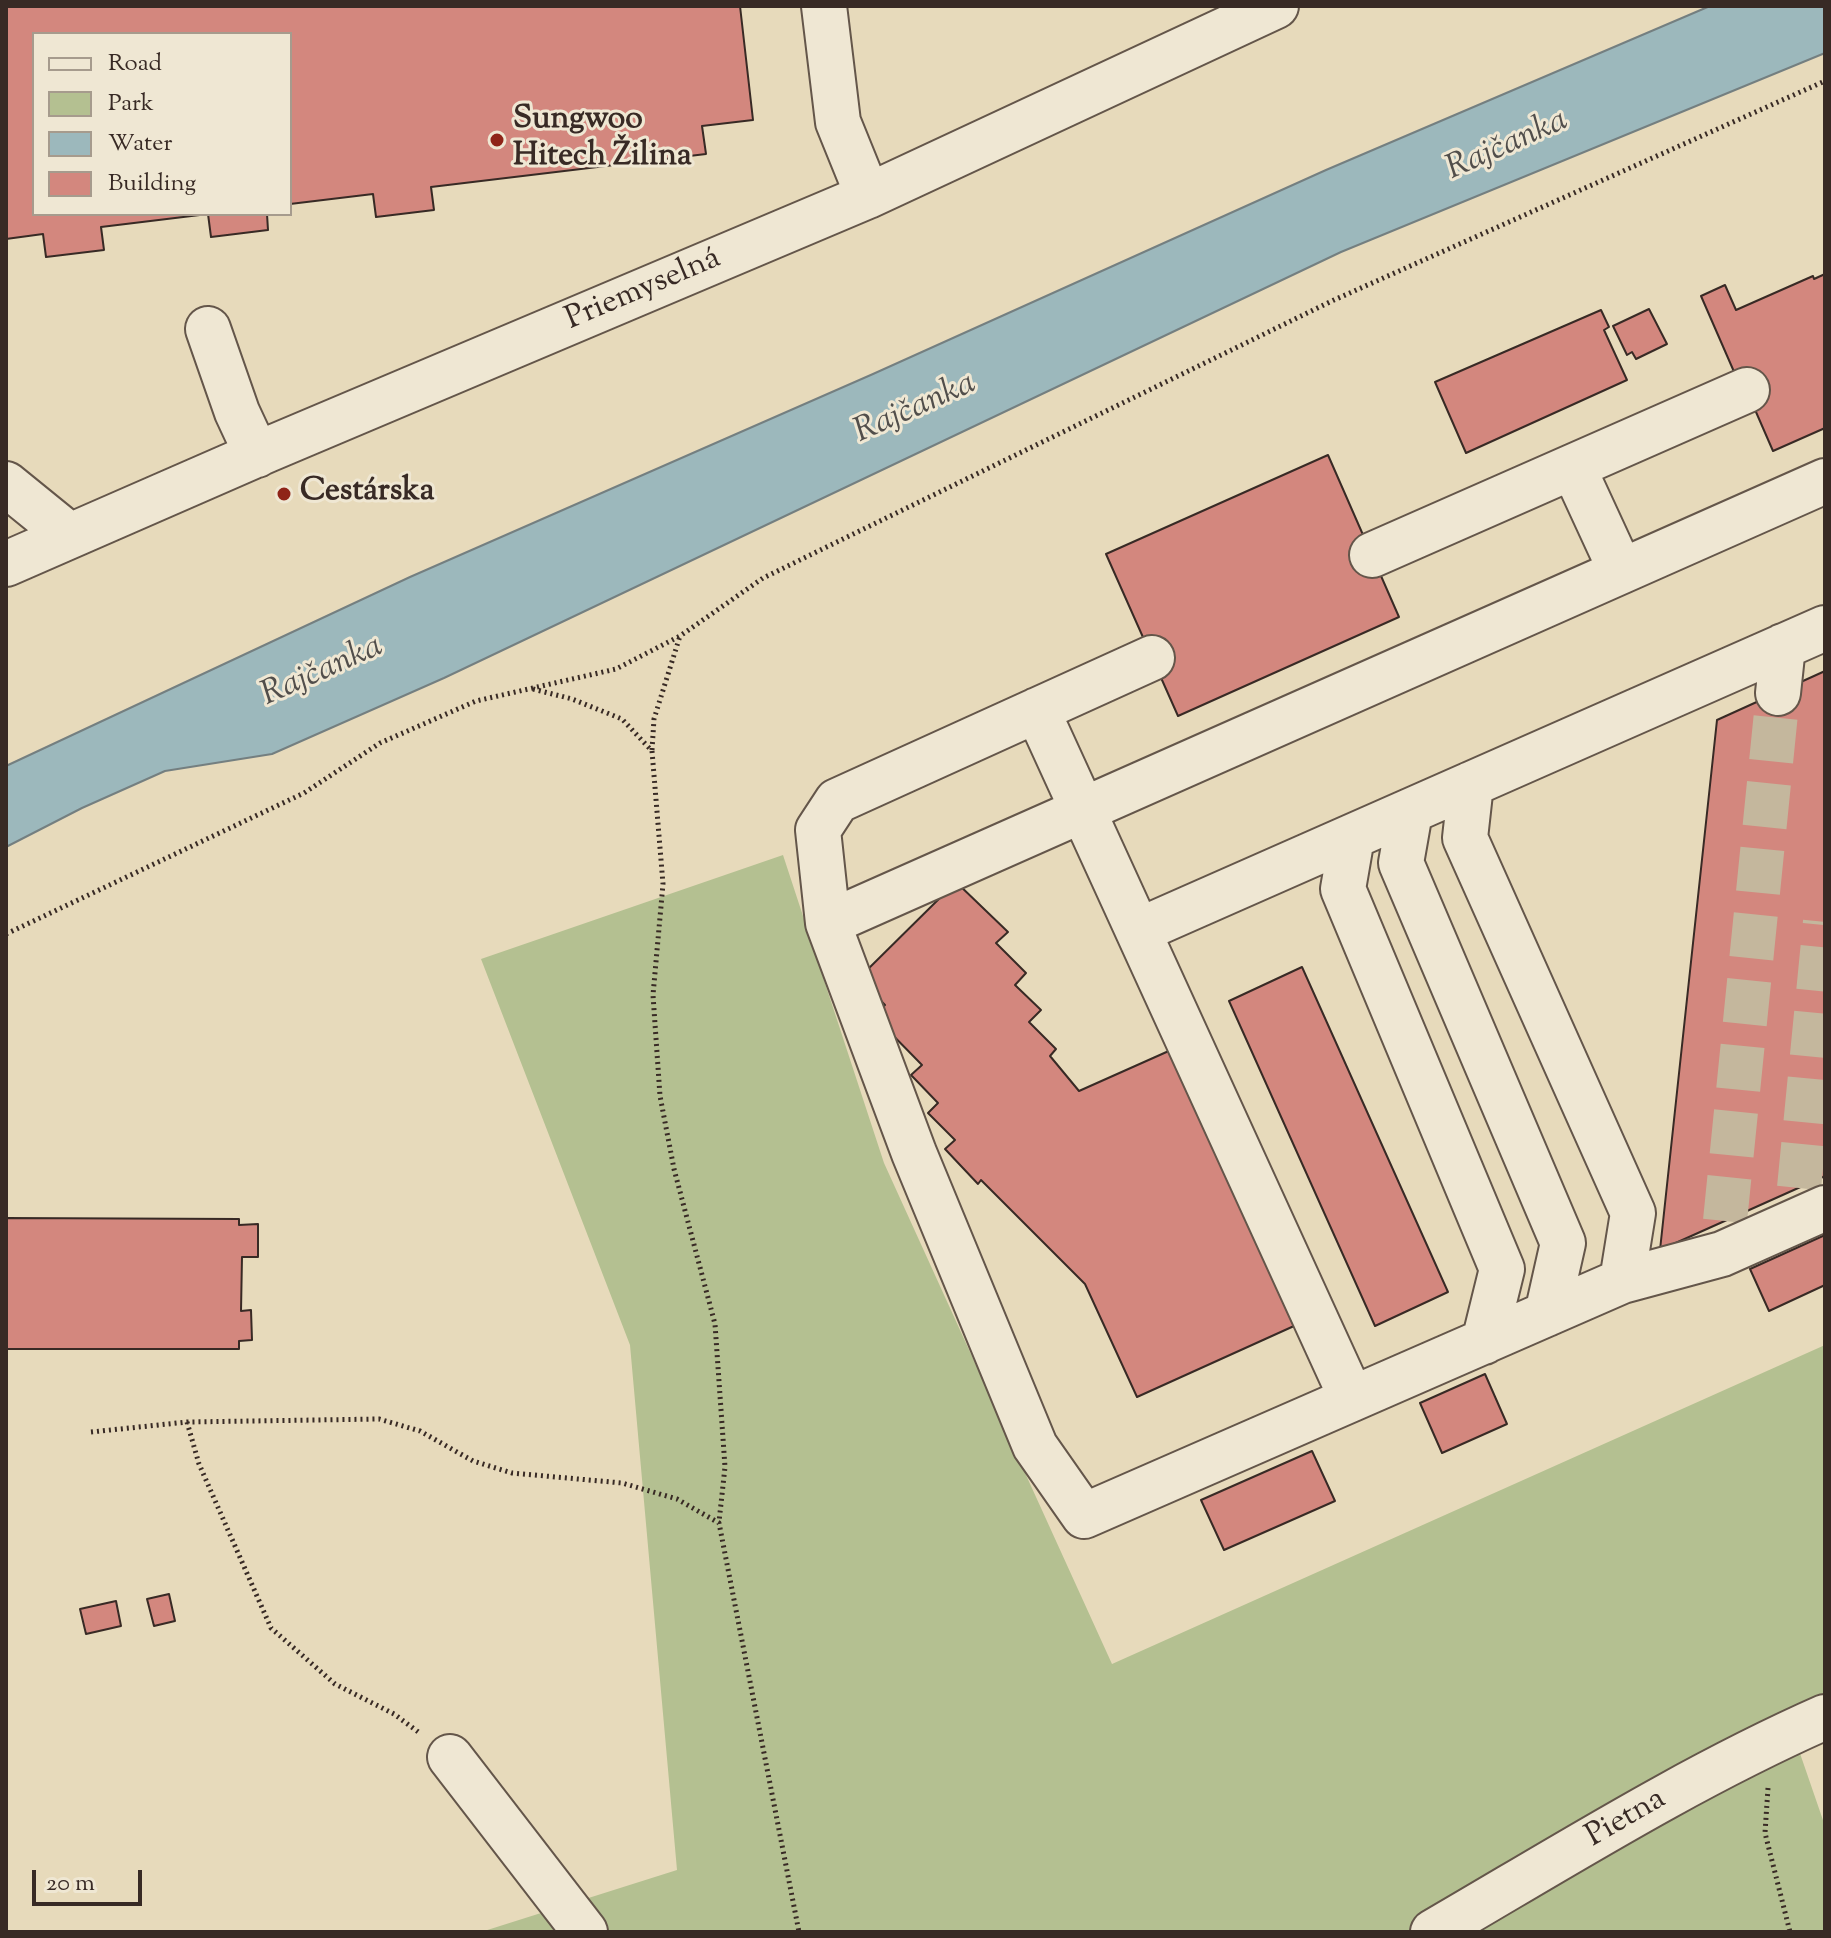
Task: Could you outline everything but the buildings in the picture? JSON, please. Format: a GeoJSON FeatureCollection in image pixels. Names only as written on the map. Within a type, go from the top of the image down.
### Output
{"type":"FeatureCollection","features":[{"type":"Feature","properties":{"kind":"street"},"geometry":{"type":"LineString","coordinates":[[824,6],[838,122],[868,196]]}},
{"type":"Feature","properties":{"kind":"street","name":"Priemyselná"},"geometry":{"type":"LineString","coordinates":[[6,564],[868,196],[1276,6]]}},
{"type":"Feature","properties":{"kind":"street"},"geometry":{"type":"LineString","coordinates":[[208,329],[237,412],[257,455]]}},
{"type":"Feature","properties":{"kind":"street"},"geometry":{"type":"LineString","coordinates":[[1372,555],[1747,390]]}},
{"type":"Feature","properties":{"kind":"street"},"geometry":{"type":"LineString","coordinates":[[1573,467],[1621,571]]}},
{"type":"Feature","properties":{"kind":"street"},"geometry":{"type":"LineString","coordinates":[[828,923],[1825,481]]}},
{"type":"Feature","properties":{"kind":"street"},"geometry":{"type":"LineString","coordinates":[[6,484],[70,536]]}},
{"type":"Feature","properties":{"kind":"street"},"geometry":{"type":"LineString","coordinates":[[1138,931],[1825,628]]}},
{"type":"Feature","properties":{"kind":"street"},"geometry":{"type":"LineString","coordinates":[[1778,693],[1783,646]]}},
{"type":"Feature","properties":{"kind":"street"},"geometry":{"type":"LineString","coordinates":[[1152,658],[837,801],[818,830],[828,923],[914,1153],[1035,1446],[1084,1516],[1622,1281],[1806,1206]]}},
{"type":"Feature","properties":{"kind":"street"},"geometry":{"type":"LineString","coordinates":[[1037,710],[1352,1399]]}},
{"type":"Feature","properties":{"kind":"street"},"geometry":{"type":"LineString","coordinates":[[1471,784],[1465,838],[1633,1213],[1622,1281]]}},
{"type":"Feature","properties":{"kind":"street"},"geometry":{"type":"LineString","coordinates":[[1410,812],[1401,863],[1563,1243],[1547,1314]]}},
{"type":"Feature","properties":{"kind":"street"},"geometry":{"type":"LineString","coordinates":[[1352,837],[1343,889],[1502,1269],[1484,1342]]}},
{"type":"Feature","properties":{"kind":"street","name":"Pietna"},"geometry":{"type":"LineString","coordinates":[[1433,1932],[1688,1785],[1772,1740],[1825,1717]]}},
{"type":"Feature","properties":{"kind":"street"},"geometry":{"type":"LineString","coordinates":[[450,1757],[585,1932]]}},
{"type":"Feature","properties":{"kind":"path"},"geometry":{"type":"LineString","coordinates":[[6,934],[304,793],[380,743],[476,701],[616,669],[680,636],[763,578],[1305,314],[1825,81]]}},
{"type":"Feature","properties":{"kind":"path"},"geometry":{"type":"LineString","coordinates":[[680,636],[654,719],[652,751],[663,884],[653,995],[660,1096],[674,1169],[715,1324],[725,1467],[719,1523],[799,1932]]}},
{"type":"Feature","properties":{"kind":"path"},"geometry":{"type":"LineString","coordinates":[[532,689],[572,699],[622,719],[652,751]]}},
{"type":"Feature","properties":{"kind":"path"},"geometry":{"type":"LineString","coordinates":[[91,1432],[187,1422],[379,1419],[420,1431],[473,1461],[512,1473],[622,1483],[677,1499],[719,1523]]}},
{"type":"Feature","properties":{"kind":"path"},"geometry":{"type":"LineString","coordinates":[[187,1422],[199,1464],[271,1628],[335,1684],[394,1714],[450,1757]]}},
{"type":"Feature","properties":{"kind":"path"},"geometry":{"type":"LineString","coordinates":[[1772,1740],[1765,1833],[1790,1932]]}},
{"type":"Feature","properties":{"kind":"green space"},"geometry":{"type":"Polygon","coordinates":[[[783,855],[884,1163],[1112,1664],[1825,1345],[1825,1723],[1794,1736],[1825,1826],[1825,1932],[481,1932],[677,1870],[630,1345],[481,959],[783,855]]]}},
{"type":"Feature","properties":{"kind":"water","name":"Rajčanka"},"geometry":{"type":"Polygon","coordinates":[[[1710,6],[1825,6],[1825,53],[1341,252],[444,678],[272,754],[165,771],[82,808],[6,847],[6,766],[410,577],[873,374],[1326,170],[1710,6]]]}},
{"type":"Feature","properties":{"kind":"tunnel"},"geometry":{"type":"LineString","coordinates":[[1725,1221],[1778,693]]}},
{"type":"Feature","properties":{"kind":"tunnel"},"geometry":{"type":"LineString","coordinates":[[1799,1188],[1825,922]]}},
{"type":"Feature","properties":{"kind":"place","name":"Sungwoo Hitech Žilina"},"geometry":{"type":"Point","coordinates":[497,140]}},
{"type":"Feature","properties":{"kind":"place","name":"Cestárska"},"geometry":{"type":"Point","coordinates":[284,494]}}]}
